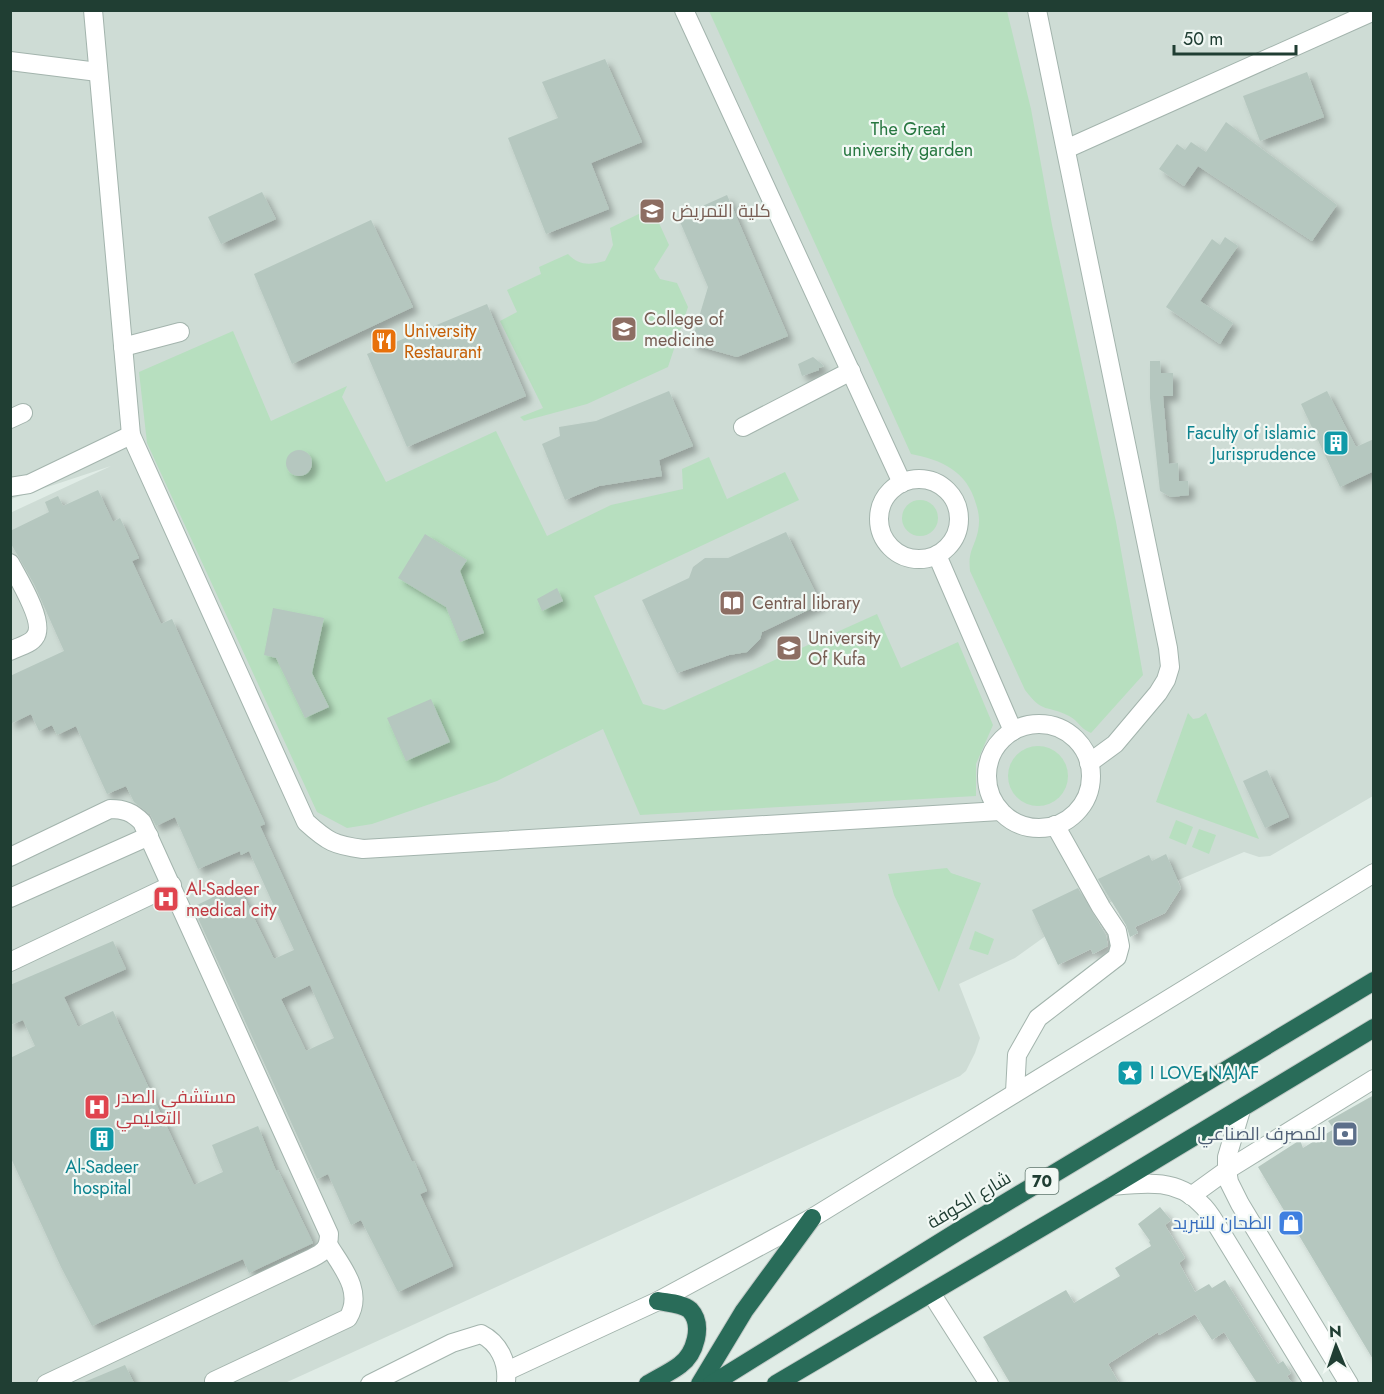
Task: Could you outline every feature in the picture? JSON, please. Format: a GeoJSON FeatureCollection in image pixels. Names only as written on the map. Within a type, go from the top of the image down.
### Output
{"type":"FeatureCollection","features":[{"type":"Feature","properties":{"kind":"highway","name":"شارع الكوفة"},"geometry":{"type":"LineString","coordinates":[[712,1383],[957,1232],[1374,981]]}},
{"type":"Feature","properties":{"kind":"highway","name":"70"},"geometry":{"type":"LineString","coordinates":[[776,1383],[1241,1110],[1374,1028]]}},
{"type":"Feature","properties":{"kind":"highway"},"geometry":{"type":"LineString","coordinates":[[700,1383],[744,1311],[812,1218]]}},
{"type":"Feature","properties":{"kind":"highway"},"geometry":{"type":"LineString","coordinates":[[648,1383],[681,1365],[692,1352],[698,1334],[690,1311],[680,1305],[658,1301]]}},
{"type":"Feature","properties":{"kind":"street"},"geometry":{"type":"LineString","coordinates":[[93,10],[131,435],[306,822],[321,836],[339,846],[363,849],[1000,811]]}},
{"type":"Feature","properties":{"kind":"street"},"geometry":{"type":"LineString","coordinates":[[684,10],[902,483]]}},
{"type":"Feature","properties":{"kind":"street"},"geometry":{"type":"LineString","coordinates":[[1037,10],[1170,667],[1166,680],[1158,693],[1115,744],[1089,763]]}},
{"type":"Feature","properties":{"kind":"street"},"geometry":{"type":"LineString","coordinates":[[1066,149],[1374,11]]}},
{"type":"Feature","properties":{"kind":"street"},"geometry":{"type":"LineString","coordinates":[[10,61],[98,72]]}},
{"type":"Feature","properties":{"kind":"street"},"geometry":{"type":"LineString","coordinates":[[123,347],[180,332]]}},
{"type":"Feature","properties":{"kind":"street"},"geometry":{"type":"LineString","coordinates":[[743,427],[851,371]]}},
{"type":"Feature","properties":{"kind":"street"},"geometry":{"type":"LineString","coordinates":[[10,487],[29,484],[131,435]]}},
{"type":"Feature","properties":{"kind":"street"},"geometry":{"type":"LineString","coordinates":[[915,479],[929,480],[942,486],[958,508],[960,522],[956,535],[948,547],[937,555],[925,559],[912,558],[891,547],[883,536],[880,525],[882,506],[892,490],[902,483],[915,479]]}},
{"type":"Feature","properties":{"kind":"street"},"geometry":{"type":"LineString","coordinates":[[937,555],[1013,730]]}},
{"type":"Feature","properties":{"kind":"street"},"geometry":{"type":"LineString","coordinates":[[10,563],[38,620],[39,632],[34,640],[10,651]]}},
{"type":"Feature","properties":{"kind":"street"},"geometry":{"type":"LineString","coordinates":[[1044,724],[1059,728],[1072,736],[1083,748],[1089,763],[1088,794],[1081,807],[1069,818],[1055,825],[1040,828],[1025,826],[1011,820],[1000,811],[991,798],[987,783],[987,767],[992,753],[1001,740],[1013,730],[1028,725],[1044,724]]}},
{"type":"Feature","properties":{"kind":"street"},"geometry":{"type":"LineString","coordinates":[[10,857],[110,809],[121,809],[133,813],[142,822],[324,1220],[329,1234],[329,1246],[353,1285],[352,1311],[348,1318],[214,1381]]}},
{"type":"Feature","properties":{"kind":"street"},"geometry":{"type":"LineString","coordinates":[[1015,1092],[1017,1054],[1038,1018],[1117,957],[1120,946],[1117,931],[1055,825]]}},
{"type":"Feature","properties":{"kind":"street"},"geometry":{"type":"LineString","coordinates":[[10,898],[149,836]]}},
{"type":"Feature","properties":{"kind":"street"},"geometry":{"type":"LineString","coordinates":[[370,1383],[452,1342],[481,1334],[491,1339],[501,1353],[507,1377],[658,1301],[812,1218],[1374,873]]}},
{"type":"Feature","properties":{"kind":"street"},"geometry":{"type":"LineString","coordinates":[[10,962],[172,885]]}},
{"type":"Feature","properties":{"kind":"street"},"geometry":{"type":"LineString","coordinates":[[1191,1196],[1227,1170],[1374,1079]]}},
{"type":"Feature","properties":{"kind":"street"},"geometry":{"type":"LineString","coordinates":[[1241,1110],[1227,1157],[1229,1182],[1240,1204],[1349,1383]]}},
{"type":"Feature","properties":{"kind":"street"},"geometry":{"type":"LineString","coordinates":[[1112,1186],[1151,1182],[1166,1184],[1201,1203],[1314,1383]]}},
{"type":"Feature","properties":{"kind":"street"},"geometry":{"type":"LineString","coordinates":[[46,1383],[312,1258],[329,1246]]}},
{"type":"Feature","properties":{"kind":"street"},"geometry":{"type":"LineString","coordinates":[[931,1293],[989,1383]]}},
{"type":"Feature","properties":{"kind":"shaded area","name":"University Of Kufa"},"geometry":{"type":"Polygon","coordinates":[[[11,11],[1373,11],[1373,796],[1270,856],[1259,857],[1244,852],[1162,887],[1139,889],[1061,925],[1015,958],[959,984],[980,1038],[966,1071],[960,1076],[285,1383],[11,1383],[10,513],[111,466],[11,499],[11,11]]]}},
{"type":"Feature","properties":{"kind":"green space","name":"The Great university garden"},"geometry":{"type":"Polygon","coordinates":[[[709,11],[1007,11],[1031,109],[1052,225],[1116,522],[1143,675],[1091,733],[1069,716],[1041,706],[1025,690],[970,571],[971,554],[979,520],[972,493],[960,475],[952,469],[933,460],[911,454],[709,11]]]}},
{"type":"Feature","properties":{"kind":"green space"},"geometry":{"type":"Polygon","coordinates":[[[649,209],[659,223],[669,245],[654,269],[660,279],[677,283],[688,307],[668,367],[587,404],[524,421],[520,417],[543,408],[500,321],[517,312],[507,290],[541,274],[539,267],[568,254],[576,261],[585,264],[605,261],[613,245],[610,228],[649,209]]]}},
{"type":"Feature","properties":{"kind":"green space"},"geometry":{"type":"Polygon","coordinates":[[[233,331],[271,421],[347,386],[342,397],[386,482],[496,431],[547,536],[611,505],[683,489],[682,469],[709,457],[727,499],[785,472],[799,500],[594,596],[643,704],[664,710],[877,614],[901,668],[958,642],[993,725],[976,764],[976,796],[640,815],[603,729],[497,781],[372,824],[347,828],[317,812],[147,443],[139,372],[233,331]]]}},
{"type":"Feature","properties":{"kind":"green space"},"geometry":{"type":"Polygon","coordinates":[[[920,500],[933,505],[938,518],[933,531],[920,536],[907,531],[902,518],[907,505],[920,500]]]}},
{"type":"Feature","properties":{"kind":"green space"},"geometry":{"type":"Polygon","coordinates":[[[1188,713],[1193,719],[1206,713],[1259,839],[1156,802],[1188,713]]]}},
{"type":"Feature","properties":{"kind":"green space"},"geometry":{"type":"Polygon","coordinates":[[[1032,746],[1044,746],[1055,751],[1063,759],[1068,776],[1066,788],[1055,801],[1044,806],[1032,806],[1021,801],[1013,793],[1008,782],[1008,770],[1013,759],[1021,751],[1032,746]]]}},
{"type":"Feature","properties":{"kind":"green space"},"geometry":{"type":"Polygon","coordinates":[[[1176,820],[1193,827],[1186,845],[1169,838],[1176,820]]]}},
{"type":"Feature","properties":{"kind":"green space"},"geometry":{"type":"Polygon","coordinates":[[[1199,829],[1216,835],[1209,854],[1192,847],[1199,829]]]}},
{"type":"Feature","properties":{"kind":"green space"},"geometry":{"type":"Polygon","coordinates":[[[947,868],[951,873],[981,883],[939,992],[894,895],[888,874],[947,868]]]}},
{"type":"Feature","properties":{"kind":"green space"},"geometry":{"type":"Polygon","coordinates":[[[975,931],[994,939],[988,955],[969,949],[975,931]]]}},
{"type":"Feature","properties":{"kind":"building"},"geometry":{"type":"Polygon","coordinates":[[[605,59],[642,142],[591,163],[609,209],[546,234],[508,138],[558,118],[542,82],[605,59]]]}},
{"type":"Feature","properties":{"kind":"building"},"geometry":{"type":"Polygon","coordinates":[[[1307,72],[1324,117],[1260,141],[1243,96],[1307,72]]]}},
{"type":"Feature","properties":{"kind":"building"},"geometry":{"type":"Polygon","coordinates":[[[1226,122],[1337,205],[1312,241],[1198,166],[1184,186],[1159,169],[1177,144],[1185,150],[1191,142],[1206,152],[1226,122]]]}},
{"type":"Feature","properties":{"kind":"building"},"geometry":{"type":"Polygon","coordinates":[[[262,192],[276,219],[221,244],[208,217],[262,192]]]}},
{"type":"Feature","properties":{"kind":"building"},"geometry":{"type":"Polygon","coordinates":[[[727,195],[788,336],[737,357],[691,344],[708,287],[678,217],[727,195]]]}},
{"type":"Feature","properties":{"kind":"building"},"geometry":{"type":"Polygon","coordinates":[[[371,220],[413,307],[292,364],[254,274],[371,220]]]}},
{"type":"Feature","properties":{"kind":"building"},"geometry":{"type":"Polygon","coordinates":[[[1225,237],[1238,246],[1200,301],[1233,323],[1220,344],[1166,307],[1212,239],[1220,245],[1225,237]]]}},
{"type":"Feature","properties":{"kind":"building"},"geometry":{"type":"Polygon","coordinates":[[[487,304],[526,396],[407,447],[367,354],[487,304]]]}},
{"type":"Feature","properties":{"kind":"building"},"geometry":{"type":"Polygon","coordinates":[[[813,357],[824,366],[802,376],[798,364],[813,357]]]}},
{"type":"Feature","properties":{"kind":"building"},"geometry":{"type":"Polygon","coordinates":[[[1150,361],[1160,361],[1161,373],[1173,373],[1173,396],[1163,396],[1169,464],[1178,463],[1179,481],[1188,481],[1189,495],[1171,497],[1160,491],[1150,398],[1150,361]]]}},
{"type":"Feature","properties":{"kind":"building"},"geometry":{"type":"Polygon","coordinates":[[[669,391],[693,446],[659,460],[662,476],[599,486],[565,500],[542,444],[560,436],[559,427],[596,421],[669,391]]]}},
{"type":"Feature","properties":{"kind":"building","name":"Faculty of islamic Jurisprudence"},"geometry":{"type":"Polygon","coordinates":[[[1327,391],[1356,447],[1374,439],[1374,471],[1340,487],[1301,404],[1327,391]]]}},
{"type":"Feature","properties":{"kind":"building"},"geometry":{"type":"Polygon","coordinates":[[[299,450],[308,454],[312,463],[308,472],[299,476],[290,472],[286,463],[290,454],[299,450]]]}},
{"type":"Feature","properties":{"kind":"building"},"geometry":{"type":"Polygon","coordinates":[[[98,490],[113,522],[120,518],[139,558],[132,561],[161,624],[172,619],[265,824],[260,826],[427,1191],[420,1194],[453,1266],[398,1292],[361,1220],[351,1225],[328,1174],[317,1179],[193,907],[238,885],[274,959],[294,950],[249,851],[241,855],[240,851],[198,869],[175,817],[156,826],[150,814],[134,802],[126,786],[107,794],[76,726],[57,735],[52,725],[39,731],[31,714],[10,724],[10,676],[64,651],[34,584],[10,542],[10,531],[49,512],[45,502],[58,496],[63,506],[98,490]],[[310,985],[281,999],[306,1051],[334,1038],[310,985]]]}},
{"type":"Feature","properties":{"kind":"building"},"geometry":{"type":"Polygon","coordinates":[[[786,532],[821,604],[762,632],[760,639],[747,652],[729,655],[677,673],[642,600],[689,578],[693,567],[705,558],[728,558],[786,532]]]}},
{"type":"Feature","properties":{"kind":"building"},"geometry":{"type":"Polygon","coordinates":[[[425,534],[467,560],[460,571],[484,633],[460,642],[446,607],[398,578],[425,534]]]}},
{"type":"Feature","properties":{"kind":"building"},"geometry":{"type":"Polygon","coordinates":[[[557,588],[563,601],[542,611],[537,599],[557,588]]]}},
{"type":"Feature","properties":{"kind":"building"},"geometry":{"type":"Polygon","coordinates":[[[273,608],[324,618],[312,673],[329,707],[305,718],[276,658],[264,655],[273,608]]]}},
{"type":"Feature","properties":{"kind":"building"},"geometry":{"type":"Polygon","coordinates":[[[431,699],[450,742],[406,761],[387,718],[431,699]]]}},
{"type":"Feature","properties":{"kind":"building"},"geometry":{"type":"Polygon","coordinates":[[[1267,770],[1289,817],[1265,828],[1243,781],[1267,770]]]}},
{"type":"Feature","properties":{"kind":"building"},"geometry":{"type":"Polygon","coordinates":[[[1166,854],[1181,888],[1165,913],[1135,927],[1138,933],[1130,937],[1126,925],[1098,879],[1149,855],[1152,861],[1166,854]]]}},
{"type":"Feature","properties":{"kind":"building"},"geometry":{"type":"Polygon","coordinates":[[[1078,888],[1106,935],[1108,946],[1093,954],[1091,949],[1058,965],[1032,910],[1078,888]]]}},
{"type":"Feature","properties":{"kind":"building","name":"Al-Sadeer hospital"},"geometry":{"type":"Polygon","coordinates":[[[113,941],[126,969],[64,997],[78,1027],[113,1011],[194,1185],[223,1172],[212,1145],[258,1126],[276,1171],[278,1170],[313,1243],[249,1273],[243,1259],[92,1326],[61,1267],[10,1156],[10,1058],[35,1046],[23,1020],[10,1025],[10,985],[113,941]]]}},
{"type":"Feature","properties":{"kind":"building"},"geometry":{"type":"Polygon","coordinates":[[[1374,1095],[1374,1361],[1258,1167],[1300,1140],[1303,1148],[1334,1129],[1328,1121],[1374,1095]]]}},
{"type":"Feature","properties":{"kind":"building"},"geometry":{"type":"Polygon","coordinates":[[[1160,1207],[1171,1220],[1165,1225],[1185,1258],[1179,1263],[1195,1292],[1209,1284],[1212,1288],[1225,1280],[1278,1364],[1283,1361],[1291,1373],[1287,1376],[1292,1383],[1257,1383],[1224,1332],[1212,1340],[1195,1314],[1159,1335],[1158,1332],[1108,1364],[1119,1383],[1010,1383],[983,1337],[1066,1290],[1074,1303],[1120,1276],[1115,1268],[1151,1246],[1138,1224],[1160,1207]]]}},
{"type":"Feature","properties":{"kind":"building"},"geometry":{"type":"Polygon","coordinates":[[[125,1365],[134,1383],[82,1383],[125,1365]]]}},
{"type":"Feature","properties":{"kind":"place","name":"كلية التمريض"},"geometry":{"type":"Point","coordinates":[652,211]}},
{"type":"Feature","properties":{"kind":"place","name":"College of medicine"},"geometry":{"type":"Point","coordinates":[624,329]}},
{"type":"Feature","properties":{"kind":"place","name":"University Restaurant"},"geometry":{"type":"Point","coordinates":[384,341]}},
{"type":"Feature","properties":{"kind":"place","name":"Faculty of islamic Jurisprudence"},"geometry":{"type":"Point","coordinates":[1336,443]}},
{"type":"Feature","properties":{"kind":"place","name":"Central library"},"geometry":{"type":"Point","coordinates":[732,603]}},
{"type":"Feature","properties":{"kind":"place","name":"University Of Kufa"},"geometry":{"type":"Point","coordinates":[789,648]}},
{"type":"Feature","properties":{"kind":"place","name":"Al-Sadeer medical city"},"geometry":{"type":"Point","coordinates":[166,899]}},
{"type":"Feature","properties":{"kind":"place","name":"I LOVE NAJAF"},"geometry":{"type":"Point","coordinates":[1130,1073]}},
{"type":"Feature","properties":{"kind":"place","name":"مستشفى الصدر التعليمي"},"geometry":{"type":"Point","coordinates":[97,1107]}},
{"type":"Feature","properties":{"kind":"place","name":"المصرف الصناعي"},"geometry":{"type":"Point","coordinates":[1345,1134]}},
{"type":"Feature","properties":{"kind":"place","name":"Al-Sadeer hospital"},"geometry":{"type":"Point","coordinates":[102,1139]}},
{"type":"Feature","properties":{"kind":"place","name":"الطحان للتبريد"},"geometry":{"type":"Point","coordinates":[1291,1223]}}]}
